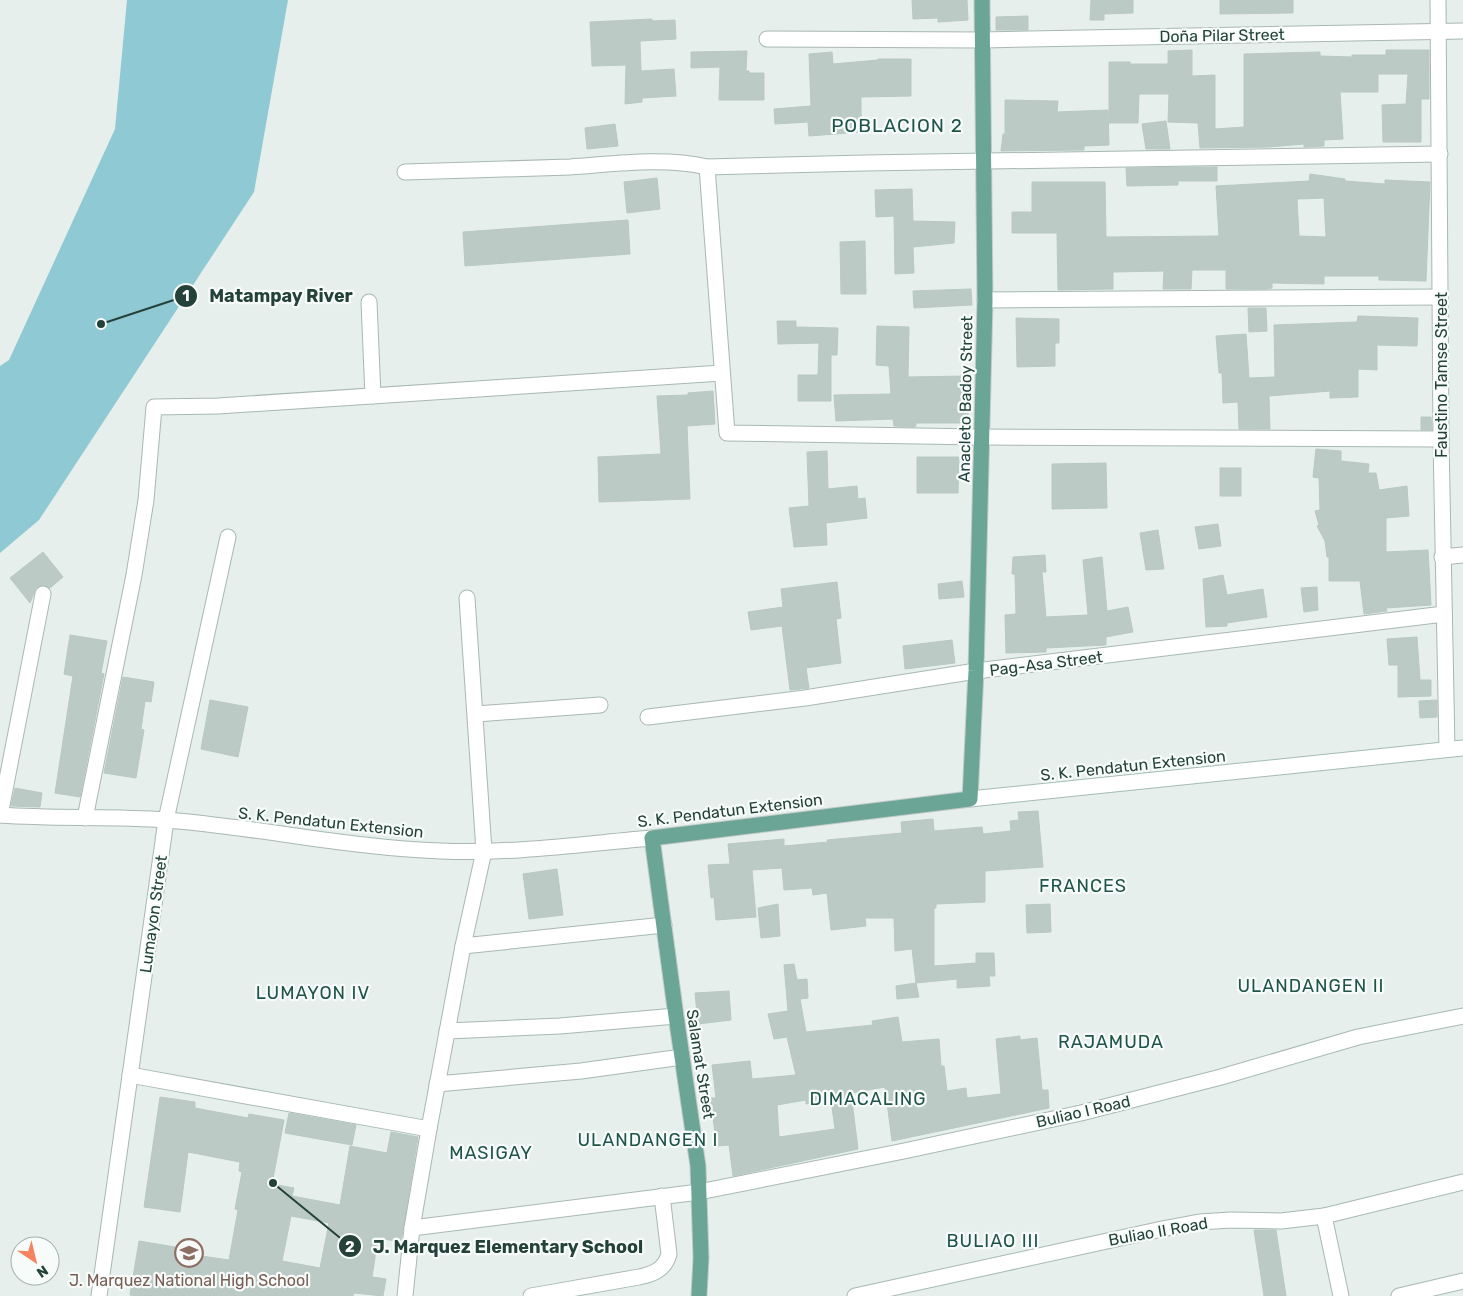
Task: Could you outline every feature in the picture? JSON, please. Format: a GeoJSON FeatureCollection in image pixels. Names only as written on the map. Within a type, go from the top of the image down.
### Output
{"type":"FeatureCollection","features":[{"type":"Feature","properties":{"kind":"main road","name":"Anacleto Badoy Street"},"geometry":{"type":"LineString","coordinates":[[970,799],[976,671],[984,300],[982,0]]}},
{"type":"Feature","properties":{"kind":"main road","name":"S. K. Pendatun Extension"},"geometry":{"type":"LineString","coordinates":[[652,838],[970,799]]}},
{"type":"Feature","properties":{"kind":"main road","name":"Salamat Street"},"geometry":{"type":"LineString","coordinates":[[652,838],[695,1141],[701,1258],[699,1296]]}},
{"type":"Feature","properties":{"kind":"street","name":"Faustino Tamse Street"},"geometry":{"type":"LineString","coordinates":[[1438,0],[1442,557],[1447,749]]}},
{"type":"Feature","properties":{"kind":"street","name":"Doña Pilar Street"},"geometry":{"type":"LineString","coordinates":[[767,39],[982,40],[1463,31]]}},
{"type":"Feature","properties":{"kind":"street"},"geometry":{"type":"LineString","coordinates":[[405,172],[667,162],[688,163],[707,168],[865,163],[1440,154]]}},
{"type":"Feature","properties":{"kind":"street"},"geometry":{"type":"LineString","coordinates":[[707,168],[727,433],[981,437],[1441,439]]}},
{"type":"Feature","properties":{"kind":"street"},"geometry":{"type":"LineString","coordinates":[[984,300],[1440,297]]}},
{"type":"Feature","properties":{"kind":"street"},"geometry":{"type":"LineString","coordinates":[[369,302],[373,396]]}},
{"type":"Feature","properties":{"kind":"street"},"geometry":{"type":"LineString","coordinates":[[85,818],[134,575],[146,500],[154,407],[218,406],[722,373]]}},
{"type":"Feature","properties":{"kind":"street","name":"Lumayon Street"},"geometry":{"type":"LineString","coordinates":[[98,1296],[166,820],[228,537]]}},
{"type":"Feature","properties":{"kind":"street"},"geometry":{"type":"LineString","coordinates":[[1442,557],[1463,555]]}},
{"type":"Feature","properties":{"kind":"street"},"geometry":{"type":"LineString","coordinates":[[0,815],[43,594]]}},
{"type":"Feature","properties":{"kind":"street"},"geometry":{"type":"LineString","coordinates":[[405,1296],[412,1228],[437,1084],[463,946],[484,852],[467,598]]}},
{"type":"Feature","properties":{"kind":"street","name":"Pag-Asa Street"},"geometry":{"type":"LineString","coordinates":[[648,718],[805,698],[976,671],[1444,614]]}},
{"type":"Feature","properties":{"kind":"street"},"geometry":{"type":"LineString","coordinates":[[476,714],[600,705]]}},
{"type":"Feature","properties":{"kind":"street","name":"S. K. Pendatun Extension"},"geometry":{"type":"LineString","coordinates":[[970,799],[1463,748]]}},
{"type":"Feature","properties":{"kind":"street","name":"S. K. Pendatun Extension"},"geometry":{"type":"LineString","coordinates":[[0,815],[35,818],[166,820],[373,846],[440,852],[484,852],[652,838]]}},
{"type":"Feature","properties":{"kind":"street"},"geometry":{"type":"LineString","coordinates":[[463,946],[664,925]]}},
{"type":"Feature","properties":{"kind":"street"},"geometry":{"type":"LineString","coordinates":[[447,1031],[560,1026],[676,1016]]}},
{"type":"Feature","properties":{"kind":"street","name":"Buliao I Road"},"geometry":{"type":"LineString","coordinates":[[412,1228],[699,1192],[904,1151],[1080,1113],[1222,1077],[1358,1036],[1463,1016]]}},
{"type":"Feature","properties":{"kind":"street"},"geometry":{"type":"LineString","coordinates":[[437,1084],[581,1071],[682,1057]]}},
{"type":"Feature","properties":{"kind":"street"},"geometry":{"type":"LineString","coordinates":[[130,1075],[429,1129]]}},
{"type":"Feature","properties":{"kind":"street","name":"Buliao II Road"},"geometry":{"type":"LineString","coordinates":[[855,1296],[1052,1252],[1199,1222],[1231,1220],[1281,1221],[1324,1216],[1463,1182]]}},
{"type":"Feature","properties":{"kind":"street"},"geometry":{"type":"LineString","coordinates":[[531,1296],[650,1275],[660,1270],[667,1262],[669,1254],[662,1196]]}},
{"type":"Feature","properties":{"kind":"street"},"geometry":{"type":"LineString","coordinates":[[1324,1216],[1341,1296]]}},
{"type":"Feature","properties":{"kind":"street"},"geometry":{"type":"LineString","coordinates":[[1399,1296],[1463,1281]]}},
{"type":"Feature","properties":{"kind":"water"},"geometry":{"type":"Polygon","coordinates":[[[127,0],[288,0],[254,192],[39,520],[0,553],[0,366],[9,360],[115,129],[127,0]]]}},
{"type":"Feature","properties":{"kind":"building"},"geometry":{"type":"Polygon","coordinates":[[[912,0],[967,0],[968,20],[938,22],[938,18],[913,19],[912,0]]]}},
{"type":"Feature","properties":{"kind":"building"},"geometry":{"type":"Polygon","coordinates":[[[1091,0],[1133,0],[1133,13],[1104,14],[1104,20],[1090,20],[1091,0]]]}},
{"type":"Feature","properties":{"kind":"building"},"geometry":{"type":"Polygon","coordinates":[[[1220,0],[1293,0],[1293,13],[1220,14],[1220,0]]]}},
{"type":"Feature","properties":{"kind":"building"},"geometry":{"type":"Polygon","coordinates":[[[1028,16],[1028,30],[996,30],[996,17],[1028,16]]]}},
{"type":"Feature","properties":{"kind":"building"},"geometry":{"type":"Polygon","coordinates":[[[652,19],[652,21],[675,20],[676,39],[640,41],[641,71],[674,69],[676,96],[642,98],[642,102],[625,104],[626,65],[592,66],[590,22],[652,19]]]}},
{"type":"Feature","properties":{"kind":"building"},"geometry":{"type":"Polygon","coordinates":[[[1192,50],[1192,76],[1215,75],[1215,129],[1244,127],[1244,54],[1320,52],[1320,56],[1352,57],[1352,55],[1386,55],[1386,50],[1429,50],[1429,99],[1421,99],[1421,142],[1383,142],[1382,105],[1406,104],[1408,74],[1378,74],[1378,92],[1340,92],[1343,139],[1324,140],[1324,146],[1304,147],[1304,144],[1269,147],[1200,148],[1198,123],[1168,122],[1169,94],[1139,94],[1138,123],[1109,123],[1109,62],[1168,64],[1168,51],[1192,50]]]}},
{"type":"Feature","properties":{"kind":"building"},"geometry":{"type":"Polygon","coordinates":[[[747,51],[746,71],[749,71],[749,73],[764,73],[764,100],[719,100],[720,67],[691,68],[691,52],[747,51]]]}},
{"type":"Feature","properties":{"kind":"building"},"geometry":{"type":"Polygon","coordinates":[[[832,52],[833,64],[878,59],[911,59],[911,96],[861,97],[861,132],[809,136],[808,122],[775,124],[774,109],[811,106],[809,54],[832,52]]]}},
{"type":"Feature","properties":{"kind":"building"},"geometry":{"type":"Polygon","coordinates":[[[1005,100],[1058,101],[1057,112],[1108,110],[1109,145],[1084,146],[1084,150],[1001,151],[1003,134],[1005,134],[1005,100]]]}},
{"type":"Feature","properties":{"kind":"building"},"geometry":{"type":"Polygon","coordinates":[[[1166,121],[1170,149],[1146,149],[1142,124],[1166,121]]]}},
{"type":"Feature","properties":{"kind":"building"},"geometry":{"type":"Polygon","coordinates":[[[615,124],[618,146],[587,149],[585,128],[615,124]]]}},
{"type":"Feature","properties":{"kind":"building"},"geometry":{"type":"Polygon","coordinates":[[[1217,167],[1217,181],[1178,181],[1178,185],[1127,186],[1126,168],[1217,167]]]}},
{"type":"Feature","properties":{"kind":"building"},"geometry":{"type":"Polygon","coordinates":[[[1310,174],[1345,179],[1345,181],[1385,184],[1385,180],[1430,182],[1426,281],[1379,280],[1379,276],[1324,276],[1324,284],[1272,283],[1272,288],[1266,289],[1226,289],[1226,270],[1192,270],[1191,289],[1163,289],[1164,271],[1113,272],[1113,289],[1058,290],[1057,233],[1012,233],[1012,212],[1032,212],[1032,182],[1105,182],[1106,237],[1219,236],[1216,186],[1309,181],[1310,174]],[[1324,198],[1297,199],[1299,236],[1326,237],[1324,198]]]}},
{"type":"Feature","properties":{"kind":"building"},"geometry":{"type":"Polygon","coordinates":[[[657,178],[660,209],[627,213],[624,182],[657,178]]]}},
{"type":"Feature","properties":{"kind":"building"},"geometry":{"type":"Polygon","coordinates":[[[912,189],[913,221],[955,222],[954,243],[913,247],[914,273],[895,274],[894,216],[876,217],[875,190],[912,189]]]}},
{"type":"Feature","properties":{"kind":"building"},"geometry":{"type":"Polygon","coordinates":[[[628,220],[630,254],[465,266],[463,232],[628,220]]]}},
{"type":"Feature","properties":{"kind":"building"},"geometry":{"type":"Polygon","coordinates":[[[865,241],[866,294],[841,294],[840,242],[865,241]]]}},
{"type":"Feature","properties":{"kind":"building"},"geometry":{"type":"Polygon","coordinates":[[[971,289],[972,305],[914,308],[913,291],[971,289]]]}},
{"type":"Feature","properties":{"kind":"building"},"geometry":{"type":"Polygon","coordinates":[[[1248,308],[1266,308],[1267,331],[1249,332],[1248,308]]]}},
{"type":"Feature","properties":{"kind":"building"},"geometry":{"type":"Polygon","coordinates":[[[1358,316],[1418,318],[1417,346],[1377,345],[1377,370],[1358,369],[1358,397],[1330,398],[1330,391],[1269,396],[1270,429],[1239,429],[1238,402],[1223,403],[1222,373],[1219,373],[1216,336],[1246,334],[1249,378],[1275,377],[1274,325],[1357,322],[1358,316]]]}},
{"type":"Feature","properties":{"kind":"building"},"geometry":{"type":"Polygon","coordinates":[[[1016,318],[1059,319],[1059,343],[1055,343],[1055,366],[1017,367],[1016,318]]]}},
{"type":"Feature","properties":{"kind":"building"},"geometry":{"type":"Polygon","coordinates":[[[777,321],[796,321],[796,327],[838,328],[837,355],[831,355],[831,401],[798,401],[798,375],[818,375],[819,343],[778,344],[777,321]]]}},
{"type":"Feature","properties":{"kind":"building"},"geometry":{"type":"Polygon","coordinates":[[[877,326],[909,327],[908,377],[968,376],[968,423],[916,423],[916,426],[913,427],[894,426],[893,419],[836,421],[834,395],[891,394],[889,366],[876,365],[877,326]]]}},
{"type":"Feature","properties":{"kind":"building"},"geometry":{"type":"Polygon","coordinates":[[[713,391],[715,424],[687,426],[690,499],[599,502],[598,457],[661,454],[657,396],[688,395],[688,393],[713,391]]]}},
{"type":"Feature","properties":{"kind":"building"},"geometry":{"type":"Polygon","coordinates":[[[1421,417],[1431,417],[1432,430],[1421,430],[1421,417]]]}},
{"type":"Feature","properties":{"kind":"building"},"geometry":{"type":"Polygon","coordinates":[[[1316,449],[1341,451],[1341,461],[1369,464],[1368,473],[1376,473],[1379,490],[1407,486],[1409,516],[1386,518],[1386,552],[1428,550],[1431,605],[1386,608],[1387,611],[1364,614],[1360,581],[1329,581],[1329,557],[1327,557],[1325,541],[1317,526],[1319,525],[1315,511],[1320,510],[1319,478],[1313,477],[1316,449]]]}},
{"type":"Feature","properties":{"kind":"building"},"geometry":{"type":"Polygon","coordinates":[[[827,451],[828,489],[857,486],[858,499],[865,498],[867,518],[826,523],[827,545],[794,547],[789,508],[809,506],[807,452],[827,451]]]}},
{"type":"Feature","properties":{"kind":"building"},"geometry":{"type":"Polygon","coordinates":[[[917,457],[959,457],[958,493],[917,493],[917,457]]]}},
{"type":"Feature","properties":{"kind":"building"},"geometry":{"type":"Polygon","coordinates":[[[1106,463],[1107,508],[1052,509],[1052,464],[1106,463]]]}},
{"type":"Feature","properties":{"kind":"building"},"geometry":{"type":"Polygon","coordinates":[[[1220,468],[1241,468],[1241,496],[1220,496],[1220,468]]]}},
{"type":"Feature","properties":{"kind":"building"},"geometry":{"type":"Polygon","coordinates":[[[1218,524],[1221,546],[1199,549],[1195,527],[1218,524]]]}},
{"type":"Feature","properties":{"kind":"building"},"geometry":{"type":"Polygon","coordinates":[[[1158,530],[1164,569],[1146,570],[1140,533],[1158,530]]]}},
{"type":"Feature","properties":{"kind":"building"},"geometry":{"type":"Polygon","coordinates":[[[43,552],[63,577],[50,588],[44,585],[36,588],[30,603],[10,578],[43,552]]]}},
{"type":"Feature","properties":{"kind":"building"},"geometry":{"type":"Polygon","coordinates":[[[1045,555],[1046,572],[1042,572],[1046,617],[1088,615],[1083,560],[1102,557],[1107,611],[1128,607],[1133,632],[1106,637],[1106,645],[1046,648],[1046,652],[1006,653],[1005,615],[1016,614],[1015,574],[1012,574],[1013,557],[1045,555]]]}},
{"type":"Feature","properties":{"kind":"building"},"geometry":{"type":"Polygon","coordinates":[[[1223,575],[1227,595],[1263,589],[1267,617],[1227,623],[1227,626],[1206,627],[1203,579],[1223,575]]]}},
{"type":"Feature","properties":{"kind":"building"},"geometry":{"type":"Polygon","coordinates":[[[962,581],[964,597],[939,599],[938,584],[962,581]]]}},
{"type":"Feature","properties":{"kind":"building"},"geometry":{"type":"Polygon","coordinates":[[[837,582],[841,618],[836,619],[841,663],[806,668],[809,688],[790,690],[782,626],[751,630],[748,612],[783,607],[781,589],[837,582]]]}},
{"type":"Feature","properties":{"kind":"building"},"geometry":{"type":"Polygon","coordinates":[[[1317,587],[1318,610],[1304,612],[1301,588],[1317,587]]]}},
{"type":"Feature","properties":{"kind":"building"},"geometry":{"type":"Polygon","coordinates":[[[70,635],[107,641],[101,673],[104,674],[80,797],[55,793],[73,676],[64,674],[70,635]]]}},
{"type":"Feature","properties":{"kind":"building"},"geometry":{"type":"Polygon","coordinates":[[[1417,637],[1420,680],[1431,680],[1431,696],[1398,697],[1398,665],[1389,665],[1387,639],[1417,637]]]}},
{"type":"Feature","properties":{"kind":"building"},"geometry":{"type":"Polygon","coordinates":[[[952,640],[955,663],[905,669],[903,646],[952,640]]]}},
{"type":"Feature","properties":{"kind":"building"},"geometry":{"type":"Polygon","coordinates":[[[123,677],[154,682],[151,702],[145,701],[141,729],[144,730],[136,778],[104,773],[123,677]]]}},
{"type":"Feature","properties":{"kind":"building"},"geometry":{"type":"Polygon","coordinates":[[[210,700],[248,707],[238,757],[201,749],[210,700]]]}},
{"type":"Feature","properties":{"kind":"building"},"geometry":{"type":"Polygon","coordinates":[[[1437,700],[1437,717],[1420,718],[1419,701],[1437,700]]]}},
{"type":"Feature","properties":{"kind":"building"},"geometry":{"type":"Polygon","coordinates":[[[15,788],[42,793],[40,807],[11,806],[15,788]]]}},
{"type":"Feature","properties":{"kind":"building"},"geometry":{"type":"Polygon","coordinates":[[[1038,811],[1043,867],[985,871],[985,902],[936,904],[936,908],[934,908],[934,966],[976,963],[976,953],[994,953],[995,976],[989,976],[990,986],[957,988],[957,979],[916,983],[912,949],[895,951],[894,918],[865,918],[866,926],[831,930],[827,893],[813,895],[812,888],[784,890],[782,868],[752,870],[756,917],[716,920],[714,897],[711,898],[708,865],[730,864],[728,844],[784,839],[784,846],[902,833],[901,822],[933,819],[934,831],[982,827],[983,834],[1011,831],[1010,821],[1019,820],[1018,812],[1038,811]]]}},
{"type":"Feature","properties":{"kind":"building"},"geometry":{"type":"Polygon","coordinates":[[[557,869],[563,915],[529,919],[523,874],[557,869]]]}},
{"type":"Feature","properties":{"kind":"building"},"geometry":{"type":"Polygon","coordinates":[[[778,904],[780,936],[761,938],[758,908],[778,904]]]}},
{"type":"Feature","properties":{"kind":"building"},"geometry":{"type":"Polygon","coordinates":[[[1050,904],[1051,932],[1027,933],[1026,905],[1050,904]]]}},
{"type":"Feature","properties":{"kind":"building"},"geometry":{"type":"Polygon","coordinates":[[[794,964],[797,980],[807,979],[808,998],[800,999],[806,1032],[873,1025],[872,1021],[898,1017],[902,1042],[939,1039],[941,1066],[944,1066],[947,1091],[966,1088],[967,1098],[1001,1094],[996,1039],[1020,1036],[1020,1040],[1037,1038],[1042,1090],[1048,1090],[1049,1108],[892,1141],[885,1087],[851,1093],[858,1149],[733,1176],[729,1145],[717,1146],[710,1098],[716,1098],[712,1065],[750,1061],[752,1079],[796,1075],[787,1037],[774,1039],[768,1014],[788,1011],[784,965],[794,964]],[[806,1100],[777,1105],[779,1137],[835,1129],[831,1100],[806,1104],[806,1100]]]}},
{"type":"Feature","properties":{"kind":"building"},"geometry":{"type":"Polygon","coordinates":[[[916,983],[919,997],[897,999],[896,986],[916,983]]]}},
{"type":"Feature","properties":{"kind":"building"},"geometry":{"type":"Polygon","coordinates":[[[729,991],[731,1020],[698,1024],[695,993],[729,991]]]}},
{"type":"Feature","properties":{"kind":"building"},"geometry":{"type":"Polygon","coordinates":[[[160,1097],[195,1102],[195,1108],[248,1118],[249,1114],[284,1120],[272,1184],[294,1188],[292,1196],[340,1205],[350,1146],[387,1153],[391,1132],[418,1137],[401,1242],[378,1238],[372,1277],[386,1279],[383,1296],[354,1293],[353,1296],[130,1295],[139,1241],[175,1247],[174,1252],[229,1260],[238,1210],[235,1209],[242,1172],[239,1171],[240,1162],[188,1152],[180,1212],[144,1207],[160,1097]],[[291,1216],[282,1261],[320,1268],[329,1223],[291,1216]]]}},
{"type":"Feature","properties":{"kind":"building"},"geometry":{"type":"Polygon","coordinates":[[[289,1113],[356,1125],[352,1145],[285,1133],[289,1113]]]}},
{"type":"Feature","properties":{"kind":"building"},"geometry":{"type":"Polygon","coordinates":[[[1254,1230],[1276,1230],[1286,1296],[1264,1296],[1254,1230]]]}},
{"type":"Feature","properties":{"kind":"place","name":"Matampay River"},"geometry":{"type":"Point","coordinates":[101,324]}},
{"type":"Feature","properties":{"kind":"place","name":"J. Marquez Elementary School"},"geometry":{"type":"Point","coordinates":[273,1183]}},
{"type":"Feature","properties":{"kind":"place","name":"J. Marquez National High School"},"geometry":{"type":"Point","coordinates":[189,1253]}},
{"type":"Feature","properties":{"kind":"district","name":"POBLACION 2"},"geometry":{"type":"Point","coordinates":[897,125]}},
{"type":"Feature","properties":{"kind":"district","name":"FRANCES"},"geometry":{"type":"Point","coordinates":[1083,886]}},
{"type":"Feature","properties":{"kind":"district","name":"ULANDANGEN II"},"geometry":{"type":"Point","coordinates":[1311,986]}},
{"type":"Feature","properties":{"kind":"district","name":"LUMAYON IV"},"geometry":{"type":"Point","coordinates":[313,993]}},
{"type":"Feature","properties":{"kind":"district","name":"RAJAMUDA"},"geometry":{"type":"Point","coordinates":[1111,1042]}},
{"type":"Feature","properties":{"kind":"district","name":"DIMACALING"},"geometry":{"type":"Point","coordinates":[868,1099]}},
{"type":"Feature","properties":{"kind":"district","name":"ULANDANGEN I"},"geometry":{"type":"Point","coordinates":[648,1140]}},
{"type":"Feature","properties":{"kind":"district","name":"MASIGAY"},"geometry":{"type":"Point","coordinates":[491,1153]}},
{"type":"Feature","properties":{"kind":"district","name":"BULIAO III"},"geometry":{"type":"Point","coordinates":[993,1241]}}]}
